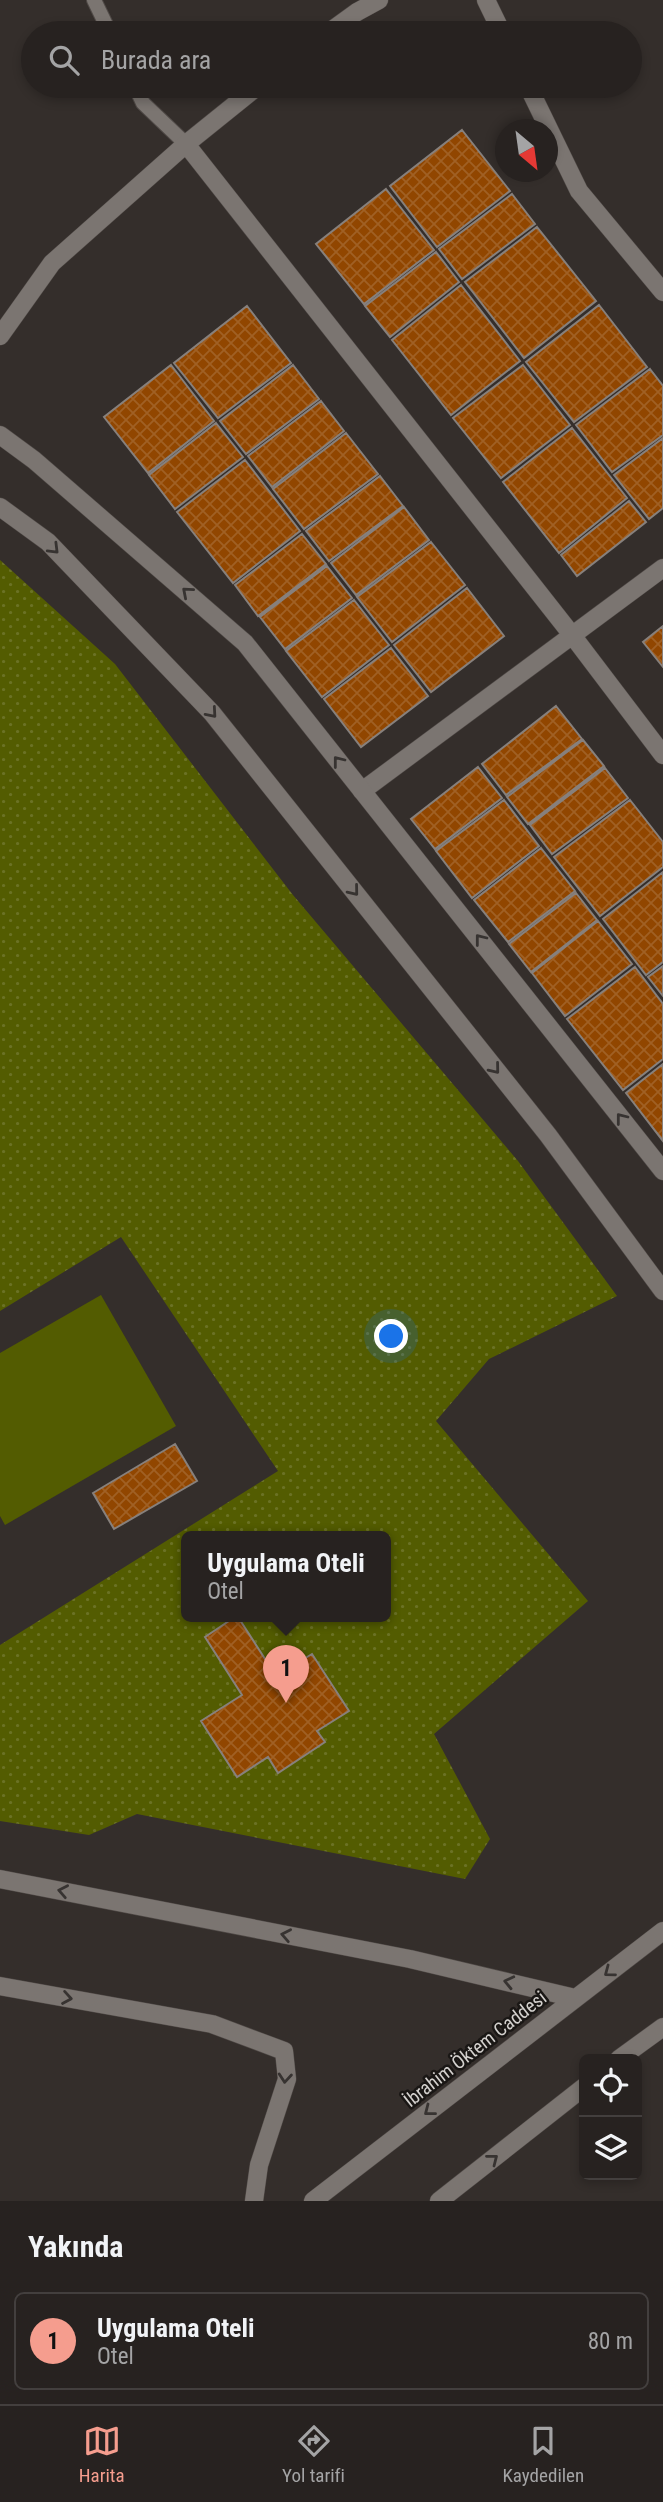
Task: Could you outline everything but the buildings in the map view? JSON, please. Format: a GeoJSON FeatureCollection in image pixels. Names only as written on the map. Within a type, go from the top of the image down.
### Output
{"type":"FeatureCollection","features":[{"type":"Feature","properties":{"kind":"street"},"geometry":{"type":"LineString","coordinates":[[345,21],[379,0]]}},
{"type":"Feature","properties":{"kind":"street"},"geometry":{"type":"LineString","coordinates":[[486,0],[496,21]]}},
{"type":"Feature","properties":{"kind":"street"},"geometry":{"type":"LineString","coordinates":[[0,336],[52,263],[186,144],[243,98]]}},
{"type":"Feature","properties":{"kind":"street"},"geometry":{"type":"LineString","coordinates":[[534,98],[579,191],[663,292]]}},
{"type":"Feature","properties":{"kind":"street"},"geometry":{"type":"LineString","coordinates":[[186,144],[572,635],[663,755]]}},
{"type":"Feature","properties":{"kind":"street"},"geometry":{"type":"LineString","coordinates":[[0,435],[34,460],[245,643],[663,1171]]}},
{"type":"Feature","properties":{"kind":"street"},"geometry":{"type":"LineString","coordinates":[[0,508],[48,542],[212,713],[548,1135],[663,1291]]}},
{"type":"Feature","properties":{"kind":"street"},"geometry":{"type":"LineString","coordinates":[[362,791],[663,568]]}},
{"type":"Feature","properties":{"kind":"street"},"geometry":{"type":"LineString","coordinates":[[0,1879],[410,1959],[575,1998]]}},
{"type":"Feature","properties":{"kind":"street","name":"İbrahim Öktem Caddesi"},"geometry":{"type":"LineString","coordinates":[[313,2201],[663,1931]]}},
{"type":"Feature","properties":{"kind":"street"},"geometry":{"type":"LineString","coordinates":[[0,1986],[212,2024],[284,2051],[287,2079],[259,2165],[254,2201]]}},
{"type":"Feature","properties":{"kind":"street"},"geometry":{"type":"LineString","coordinates":[[627,2054],[663,2027]]}},
{"type":"Feature","properties":{"kind":"street"},"geometry":{"type":"LineString","coordinates":[[439,2201],[579,2091]]}},
{"type":"Feature","properties":{"kind":"lane"},"geometry":{"type":"LineString","coordinates":[[94,0],[104,21]]}},
{"type":"Feature","properties":{"kind":"lane"},"geometry":{"type":"LineString","coordinates":[[141,98],[186,144]]}},
{"type":"Feature","properties":{"kind":"green space"},"geometry":{"type":"Polygon","coordinates":[[[0,560],[115,664],[293,895],[518,1161],[617,1296],[489,1359],[436,1421],[588,1601],[434,1734],[490,1839],[465,1879],[137,1814],[89,1835],[0,1821],[0,1645],[181,1532],[181,1622],[391,1622],[391,1531],[182,1531],[278,1471],[121,1237],[0,1311],[0,560]]]}},
{"type":"Feature","properties":{"kind":"green space"},"geometry":{"type":"Polygon","coordinates":[[[101,1295],[176,1426],[5,1525],[0,1516],[0,1353],[101,1295]]]}},
{"type":"Feature","properties":{"kind":"place","name":"Uygulama Oteli"},"geometry":{"type":"Point","coordinates":[286,1703]}}]}
